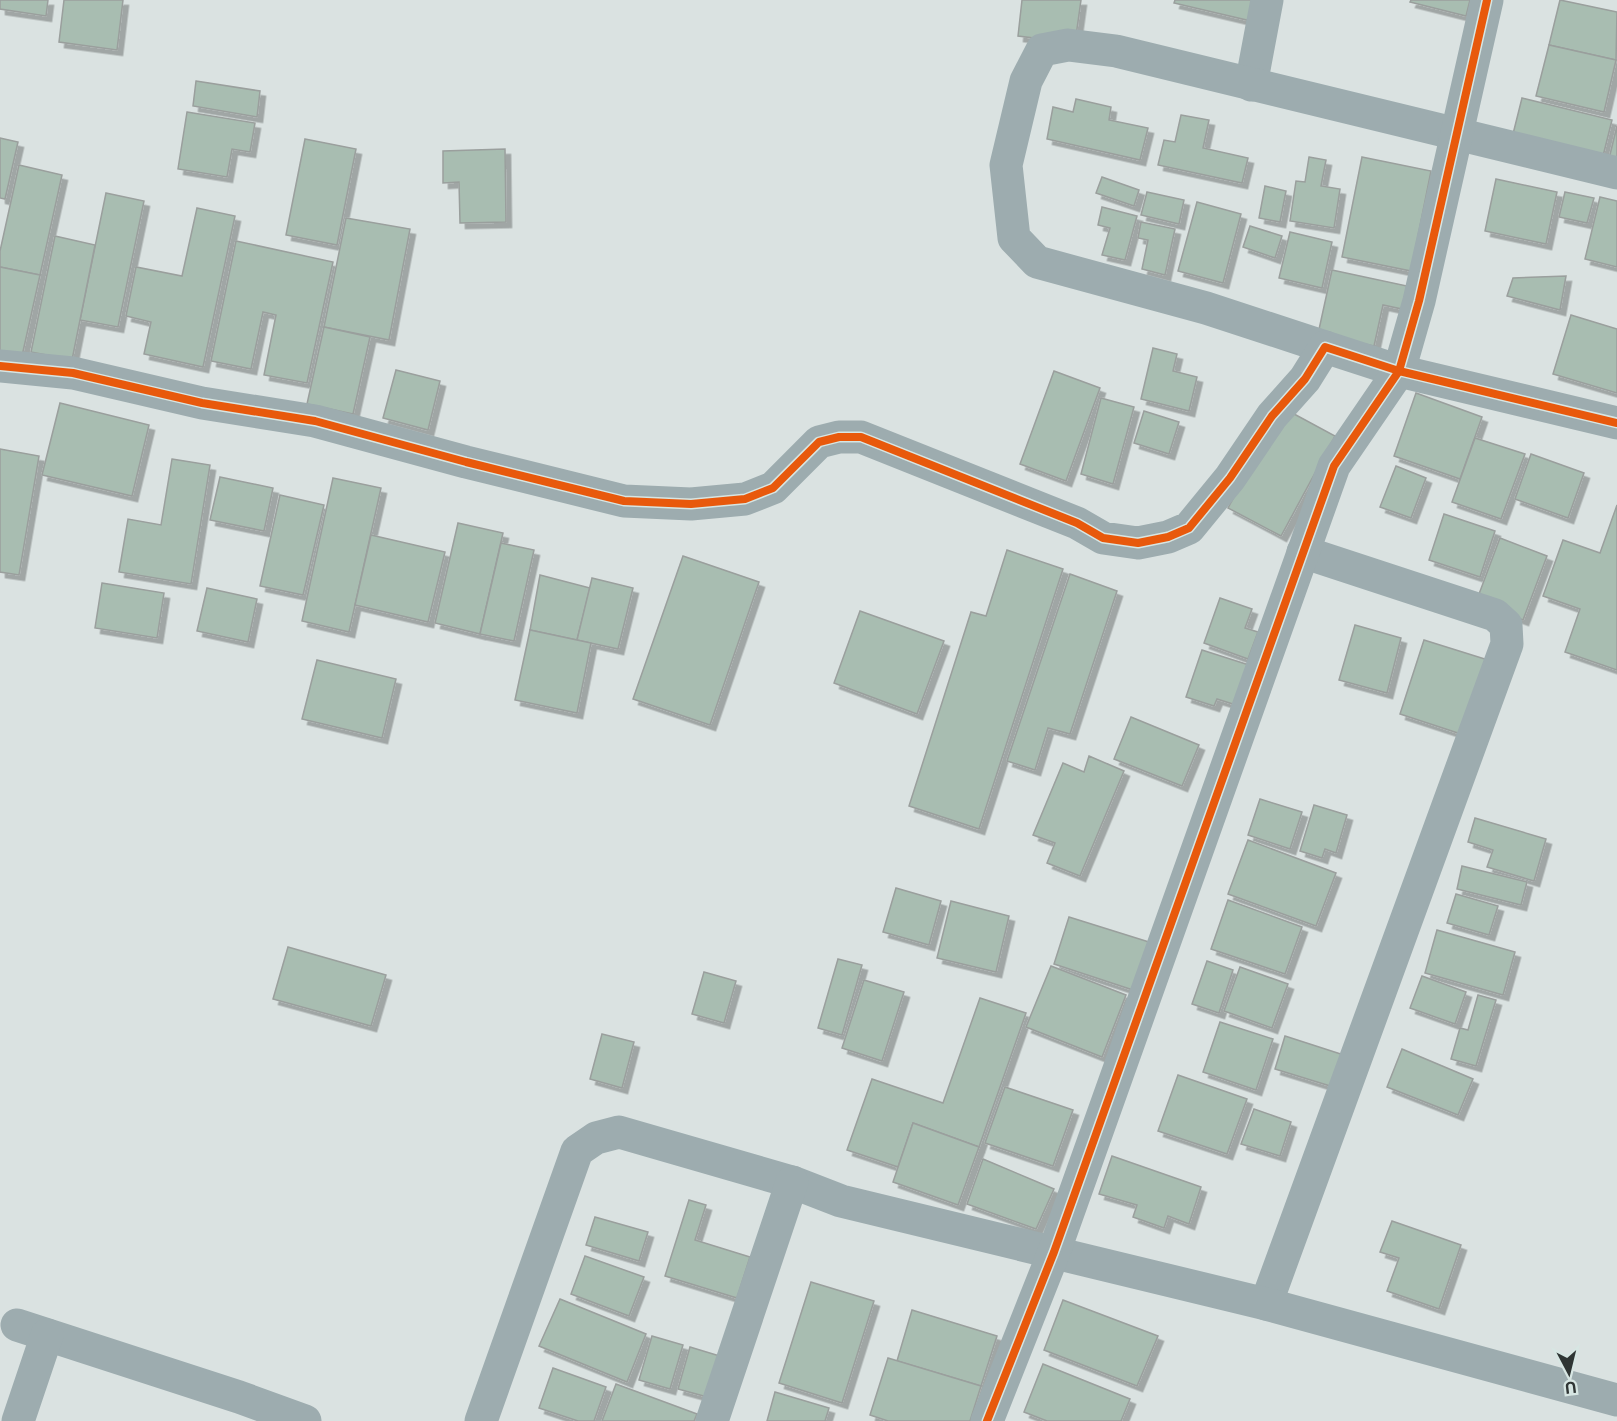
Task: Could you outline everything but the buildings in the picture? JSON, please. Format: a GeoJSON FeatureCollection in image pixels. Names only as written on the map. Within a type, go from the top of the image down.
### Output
{"type":"FeatureCollection","features":[{"type":"Feature","properties":{"kind":"street"},"geometry":{"type":"LineString","coordinates":[[1251,85],[1266,0]]}},
{"type":"Feature","properties":{"kind":"street"},"geometry":{"type":"LineString","coordinates":[[987,1421],[1054,1252],[1334,465],[1399,371],[1419,301],[1487,0]]}},
{"type":"Feature","properties":{"kind":"street"},"geometry":{"type":"LineString","coordinates":[[1617,173],[1116,51],[1068,45],[1042,50],[1026,81],[1006,165],[1014,238],[1037,262],[1206,308],[1399,371],[1617,423]]}},
{"type":"Feature","properties":{"kind":"street"},"geometry":{"type":"LineString","coordinates":[[0,366],[73,373],[202,403],[315,421],[466,462],[624,501],[691,504],[745,500],[773,488],[819,442],[839,436],[861,437],[1077,523],[1103,538],[1138,543],[1168,537],[1189,528],[1230,478],[1272,416],[1305,379],[1325,347]]}},
{"type":"Feature","properties":{"kind":"street"},"geometry":{"type":"LineString","coordinates":[[1266,1304],[1507,645],[1506,625],[1495,615],[1303,552]]}},
{"type":"Feature","properties":{"kind":"street"},"geometry":{"type":"LineString","coordinates":[[481,1421],[577,1151],[596,1138],[619,1132],[792,1182],[841,1201],[1266,1304],[1617,1400]]}},
{"type":"Feature","properties":{"kind":"street"},"geometry":{"type":"LineString","coordinates":[[712,1421],[792,1182]]}},
{"type":"Feature","properties":{"kind":"street"},"geometry":{"type":"LineString","coordinates":[[18,1421],[32,1330],[235,1409],[304,1421]]}},
{"type":"Feature","properties":{"kind":"cycle path"},"geometry":{"type":"LineString","coordinates":[[987,1421],[1054,1252],[1334,466],[1399,371],[1419,301],[1487,0]]}},
{"type":"Feature","properties":{"kind":"cycle path"},"geometry":{"type":"LineString","coordinates":[[0,366],[73,373],[202,403],[315,421],[466,462],[624,501],[691,504],[745,499],[773,488],[819,442],[839,437],[861,437],[1077,523],[1103,538],[1138,543],[1168,537],[1189,528],[1230,478],[1272,416],[1305,379],[1325,347],[1399,371],[1617,423]]}}]}
